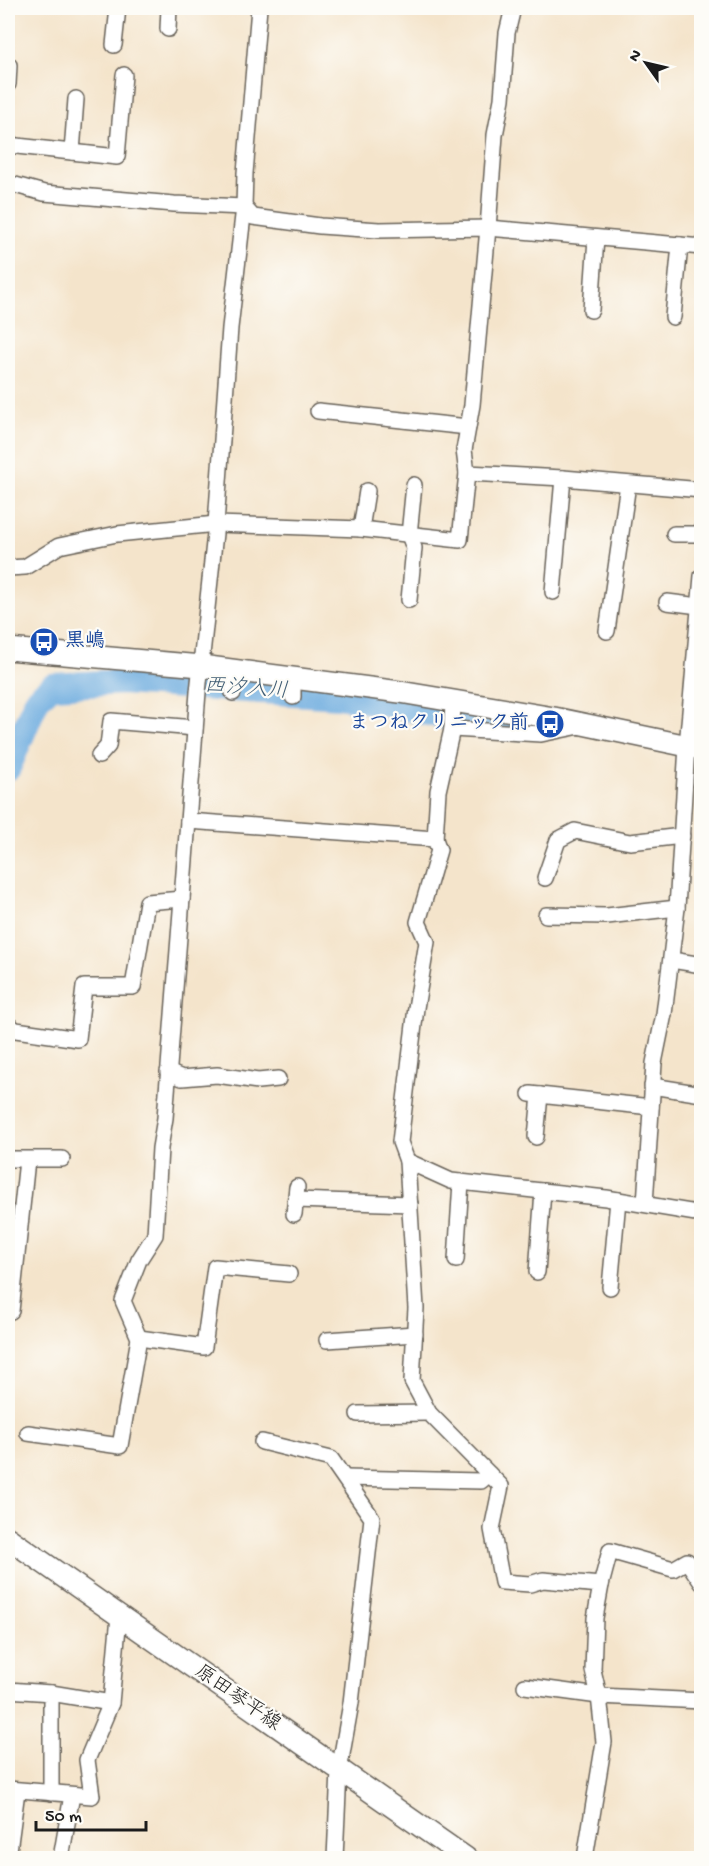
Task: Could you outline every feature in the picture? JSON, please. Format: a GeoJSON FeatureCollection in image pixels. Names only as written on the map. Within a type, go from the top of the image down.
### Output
{"type":"FeatureCollection","features":[{"type":"Feature","properties":{"kind":"street"},"geometry":{"type":"LineString","coordinates":[[114,45],[118,8]]}},
{"type":"Feature","properties":{"kind":"street"},"geometry":{"type":"LineString","coordinates":[[168,29],[169,8]]}},
{"type":"Feature","properties":{"kind":"street"},"geometry":{"type":"LineString","coordinates":[[28,1433],[120,1446],[139,1338],[123,1302],[139,1260],[155,1235],[160,1148],[165,1119],[195,728],[216,524],[230,328],[244,207],[259,8]]}},
{"type":"Feature","properties":{"kind":"street"},"geometry":{"type":"LineString","coordinates":[[8,568],[25,567],[59,546],[117,534],[216,524],[362,529],[460,540],[467,474],[464,450],[472,405],[495,135],[502,99],[507,33],[513,8]]}},
{"type":"Feature","properties":{"kind":"street"},"geometry":{"type":"LineString","coordinates":[[8,65],[8,84]]}},
{"type":"Feature","properties":{"kind":"street"},"geometry":{"type":"LineString","coordinates":[[8,145],[117,157],[124,75]]}},
{"type":"Feature","properties":{"kind":"street"},"geometry":{"type":"LineString","coordinates":[[72,152],[76,99]]}},
{"type":"Feature","properties":{"kind":"street"},"geometry":{"type":"LineString","coordinates":[[8,183],[44,193],[174,204],[244,207],[253,216],[320,226],[379,230],[488,228],[702,247]]}},
{"type":"Feature","properties":{"kind":"street"},"geometry":{"type":"LineString","coordinates":[[591,310],[596,238]]}},
{"type":"Feature","properties":{"kind":"street"},"geometry":{"type":"LineString","coordinates":[[673,317],[680,244]]}},
{"type":"Feature","properties":{"kind":"street"},"geometry":{"type":"LineString","coordinates":[[318,411],[468,427]]}},
{"type":"Feature","properties":{"kind":"street"},"geometry":{"type":"LineString","coordinates":[[368,432],[369,417]]}},
{"type":"Feature","properties":{"kind":"street"},"geometry":{"type":"LineString","coordinates":[[467,474],[562,478],[702,490]]}},
{"type":"Feature","properties":{"kind":"street"},"geometry":{"type":"LineString","coordinates":[[553,592],[562,478]]}},
{"type":"Feature","properties":{"kind":"street"},"geometry":{"type":"LineString","coordinates":[[607,631],[628,484]]}},
{"type":"Feature","properties":{"kind":"street"},"geometry":{"type":"LineString","coordinates":[[409,600],[414,548],[409,535],[414,485]]}},
{"type":"Feature","properties":{"kind":"street"},"geometry":{"type":"LineString","coordinates":[[362,529],[367,491]]}},
{"type":"Feature","properties":{"kind":"street"},"geometry":{"type":"LineString","coordinates":[[674,534],[702,534]]}},
{"type":"Feature","properties":{"kind":"street"},"geometry":{"type":"LineString","coordinates":[[645,1204],[654,1063],[672,960],[682,836],[694,748],[702,576]]}},
{"type":"Feature","properties":{"kind":"street"},"geometry":{"type":"LineString","coordinates":[[667,602],[699,606]]}},
{"type":"Feature","properties":{"kind":"street"},"geometry":{"type":"LineString","coordinates":[[8,649],[200,680],[349,693],[541,734],[589,725]]}},
{"type":"Feature","properties":{"kind":"street"},"geometry":{"type":"LineString","coordinates":[[453,715],[589,725],[694,748]]}},
{"type":"Feature","properties":{"kind":"street"},"geometry":{"type":"LineString","coordinates":[[453,715],[438,791],[435,838],[439,850],[418,922],[427,942],[416,1008],[400,1142],[407,1161],[416,1308],[412,1381],[429,1413],[501,1486],[492,1529],[502,1582],[530,1584],[543,1580],[601,1585]]}},
{"type":"Feature","properties":{"kind":"street"},"geometry":{"type":"LineString","coordinates":[[99,756],[108,746],[111,721],[195,728]]}},
{"type":"Feature","properties":{"kind":"street"},"geometry":{"type":"LineString","coordinates":[[188,820],[435,838]]}},
{"type":"Feature","properties":{"kind":"street"},"geometry":{"type":"LineString","coordinates":[[545,878],[558,840],[575,831],[630,842],[682,836]]}},
{"type":"Feature","properties":{"kind":"street"},"geometry":{"type":"LineString","coordinates":[[8,1025],[16,1030],[78,1039],[84,987],[133,987],[147,902],[182,899]]}},
{"type":"Feature","properties":{"kind":"street"},"geometry":{"type":"LineString","coordinates":[[546,915],[607,916],[677,908]]}},
{"type":"Feature","properties":{"kind":"street"},"geometry":{"type":"LineString","coordinates":[[672,960],[702,965]]}},
{"type":"Feature","properties":{"kind":"street"},"geometry":{"type":"LineString","coordinates":[[168,1072],[182,1078],[217,1075],[258,1081],[278,1079]]}},
{"type":"Feature","properties":{"kind":"street"},"geometry":{"type":"LineString","coordinates":[[652,1086],[702,1094]]}},
{"type":"Feature","properties":{"kind":"street"},"geometry":{"type":"LineString","coordinates":[[536,1137],[535,1095],[651,1107]]}},
{"type":"Feature","properties":{"kind":"street"},"geometry":{"type":"LineString","coordinates":[[8,1159],[62,1159]]}},
{"type":"Feature","properties":{"kind":"street"},"geometry":{"type":"LineString","coordinates":[[8,1310],[11,1311],[27,1160]]}},
{"type":"Feature","properties":{"kind":"street"},"geometry":{"type":"LineString","coordinates":[[407,1161],[452,1181],[618,1200],[702,1214]]}},
{"type":"Feature","properties":{"kind":"street"},"geometry":{"type":"LineString","coordinates":[[456,1260],[461,1182]]}},
{"type":"Feature","properties":{"kind":"street"},"geometry":{"type":"LineString","coordinates":[[537,1272],[543,1191]]}},
{"type":"Feature","properties":{"kind":"street"},"geometry":{"type":"LineString","coordinates":[[296,1200],[410,1204]]}},
{"type":"Feature","properties":{"kind":"street"},"geometry":{"type":"LineString","coordinates":[[610,1287],[618,1200]]}},
{"type":"Feature","properties":{"kind":"street"},"geometry":{"type":"LineString","coordinates":[[139,1338],[204,1347],[215,1267],[289,1275]]}},
{"type":"Feature","properties":{"kind":"street"},"geometry":{"type":"LineString","coordinates":[[327,1340],[415,1334]]}},
{"type":"Feature","properties":{"kind":"street"},"geometry":{"type":"LineString","coordinates":[[358,1414],[429,1413]]}},
{"type":"Feature","properties":{"kind":"street"},"geometry":{"type":"LineString","coordinates":[[262,1442],[331,1459],[372,1518],[351,1703],[339,1771],[335,1858]]}},
{"type":"Feature","properties":{"kind":"street"},"geometry":{"type":"LineString","coordinates":[[345,1478],[482,1481],[489,1474]]}},
{"type":"Feature","properties":{"kind":"street","name":"原田琴平線"},"geometry":{"type":"LineString","coordinates":[[8,1538],[466,1858]]}},
{"type":"Feature","properties":{"kind":"street"},"geometry":{"type":"LineString","coordinates":[[585,1858],[604,1742],[599,1696],[593,1670],[595,1618],[610,1551],[673,1569],[687,1561],[702,1583]]}},
{"type":"Feature","properties":{"kind":"street"},"geometry":{"type":"LineString","coordinates":[[8,1858],[12,1790],[92,1796],[87,1760],[111,1703],[119,1616]]}},
{"type":"Feature","properties":{"kind":"street"},"geometry":{"type":"LineString","coordinates":[[525,1686],[599,1696],[702,1701]]}},
{"type":"Feature","properties":{"kind":"street"},"geometry":{"type":"LineString","coordinates":[[8,1690],[51,1693],[111,1703]]}},
{"type":"Feature","properties":{"kind":"street"},"geometry":{"type":"LineString","coordinates":[[51,1693],[51,1793]]}},
{"type":"Feature","properties":{"kind":"street"},"geometry":{"type":"LineString","coordinates":[[62,1858],[72,1795]]}},
{"type":"Feature","properties":{"kind":"waterway","name":"西汐入川"},"geometry":{"type":"LineString","coordinates":[[8,768],[37,699],[52,686],[122,682],[340,696],[474,722],[519,727]]}},
{"type":"Feature","properties":{"kind":"place","name":"黒嶋"},"geometry":{"type":"Point","coordinates":[44,642]}},
{"type":"Feature","properties":{"kind":"place","name":"まつねクリニック前"},"geometry":{"type":"Point","coordinates":[550,724]}}]}
